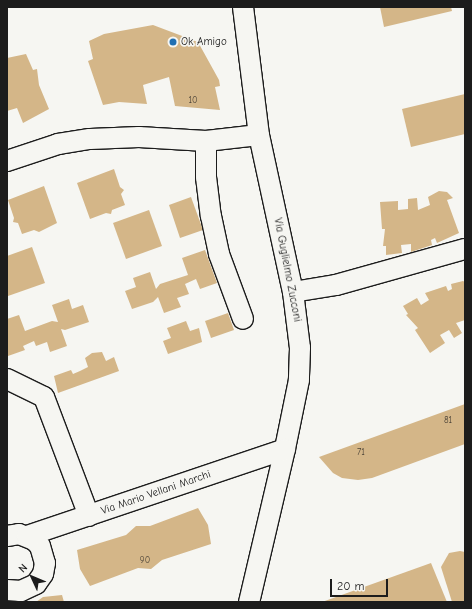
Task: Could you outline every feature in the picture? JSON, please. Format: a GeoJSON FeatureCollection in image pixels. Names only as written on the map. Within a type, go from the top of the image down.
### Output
{"type":"FeatureCollection","features":[{"type":"Feature","properties":{"kind":"street","name":"Via Guglielmo Zucconi"},"geometry":{"type":"LineString","coordinates":[[243,7],[259,135],[293,292],[300,348],[299,380],[285,449],[248,602]]}},
{"type":"Feature","properties":{"kind":"street"},"geometry":{"type":"LineString","coordinates":[[7,161],[58,144],[90,139],[139,137],[206,141],[259,135]]}},
{"type":"Feature","properties":{"kind":"street"},"geometry":{"type":"LineString","coordinates":[[206,141],[206,177],[211,216],[219,254],[243,319]]}},
{"type":"Feature","properties":{"kind":"street"},"geometry":{"type":"LineString","coordinates":[[293,292],[336,285],[465,248]]}},
{"type":"Feature","properties":{"kind":"street"},"geometry":{"type":"LineString","coordinates":[[7,379],[44,397],[89,516]]}},
{"type":"Feature","properties":{"kind":"street","name":"Via Mario Vellani Marchi"},"geometry":{"type":"LineString","coordinates":[[7,536],[27,536],[285,449]]}},
{"type":"Feature","properties":{"kind":"street"},"geometry":{"type":"LineString","coordinates":[[7,590],[21,591],[29,589],[43,574],[44,554],[40,546],[27,536]]}},
{"type":"Feature","properties":{"kind":"building"},"geometry":{"type":"Polygon","coordinates":[[[380,7],[451,7],[452,11],[384,27],[380,7]]]}},
{"type":"Feature","properties":{"kind":"building"},"geometry":{"type":"Polygon","coordinates":[[[153,25],[198,42],[219,80],[220,86],[215,87],[220,110],[175,106],[169,77],[143,85],[147,104],[119,102],[103,105],[88,61],[93,59],[89,41],[104,34],[153,25]]]}},
{"type":"Feature","properties":{"kind":"building"},"geometry":{"type":"Polygon","coordinates":[[[26,54],[33,70],[37,69],[39,85],[49,109],[23,123],[17,108],[7,111],[7,58],[26,54]]]}},
{"type":"Feature","properties":{"kind":"building"},"geometry":{"type":"Polygon","coordinates":[[[465,94],[465,134],[411,147],[402,109],[465,94]]]}},
{"type":"Feature","properties":{"kind":"building"},"geometry":{"type":"Polygon","coordinates":[[[114,169],[120,187],[124,190],[121,194],[125,205],[112,210],[111,214],[106,213],[90,219],[77,183],[114,169]]]}},
{"type":"Feature","properties":{"kind":"building"},"geometry":{"type":"Polygon","coordinates":[[[44,186],[57,223],[39,232],[34,230],[22,234],[18,223],[13,222],[14,218],[8,200],[44,186]]]}},
{"type":"Feature","properties":{"kind":"building"},"geometry":{"type":"Polygon","coordinates":[[[439,191],[447,192],[453,198],[447,200],[459,233],[437,243],[435,238],[431,240],[432,245],[411,252],[411,244],[401,245],[402,253],[386,255],[386,246],[383,246],[385,229],[382,229],[380,202],[398,201],[398,210],[408,209],[408,199],[417,198],[418,210],[430,205],[428,197],[439,191]]]}},
{"type":"Feature","properties":{"kind":"building"},"geometry":{"type":"Polygon","coordinates":[[[191,197],[203,230],[180,238],[169,205],[191,197]]]}},
{"type":"Feature","properties":{"kind":"building"},"geometry":{"type":"Polygon","coordinates":[[[149,210],[162,246],[126,259],[113,223],[149,210]]]}},
{"type":"Feature","properties":{"kind":"building"},"geometry":{"type":"Polygon","coordinates":[[[32,247],[45,283],[8,296],[7,256],[32,247]]]}},
{"type":"Feature","properties":{"kind":"building"},"geometry":{"type":"Polygon","coordinates":[[[205,250],[217,283],[200,289],[196,279],[185,284],[189,294],[177,298],[181,307],[164,313],[158,297],[153,302],[132,309],[125,291],[136,287],[133,278],[150,272],[156,289],[160,284],[188,275],[182,258],[205,250]]]}},
{"type":"Feature","properties":{"kind":"building"},"geometry":{"type":"Polygon","coordinates":[[[463,281],[465,282],[465,320],[456,323],[462,333],[454,338],[449,330],[440,335],[445,343],[430,353],[415,330],[418,328],[406,315],[408,314],[403,306],[417,298],[421,305],[429,300],[425,293],[446,286],[448,291],[452,289],[451,284],[463,281]]]}},
{"type":"Feature","properties":{"kind":"building"},"geometry":{"type":"Polygon","coordinates":[[[69,299],[72,309],[83,305],[89,322],[65,330],[61,329],[67,346],[50,352],[47,342],[36,346],[34,341],[23,346],[25,350],[8,356],[7,319],[19,315],[25,331],[52,321],[58,322],[52,305],[69,299]]]}},
{"type":"Feature","properties":{"kind":"building"},"geometry":{"type":"Polygon","coordinates":[[[228,313],[234,330],[211,338],[205,321],[228,313]]]}},
{"type":"Feature","properties":{"kind":"building"},"geometry":{"type":"Polygon","coordinates":[[[186,321],[190,331],[199,328],[202,342],[168,354],[163,341],[171,338],[167,328],[186,321]]]}},
{"type":"Feature","properties":{"kind":"building"},"geometry":{"type":"Polygon","coordinates":[[[102,352],[106,361],[114,357],[119,371],[58,393],[54,376],[71,370],[73,374],[88,367],[85,358],[92,353],[102,352]]]}},
{"type":"Feature","properties":{"kind":"building"},"geometry":{"type":"Polygon","coordinates":[[[465,404],[465,444],[372,478],[358,480],[342,478],[333,473],[319,457],[465,404]]]}},
{"type":"Feature","properties":{"kind":"building"},"geometry":{"type":"Polygon","coordinates":[[[198,508],[208,525],[211,544],[162,560],[151,569],[138,568],[90,586],[80,569],[77,550],[126,535],[136,526],[150,526],[198,508]]]}},
{"type":"Feature","properties":{"kind":"building"},"geometry":{"type":"Polygon","coordinates":[[[460,551],[465,552],[465,602],[452,602],[441,567],[449,553],[460,551]]]}},
{"type":"Feature","properties":{"kind":"building"},"geometry":{"type":"Polygon","coordinates":[[[431,563],[447,602],[322,602],[431,563]]]}},
{"type":"Feature","properties":{"kind":"building"},"geometry":{"type":"Polygon","coordinates":[[[62,595],[64,602],[36,602],[43,597],[62,595]]]}},
{"type":"Feature","properties":{"kind":"place","name":"Ok Amigo"},"geometry":{"type":"Point","coordinates":[173,42]}}]}
